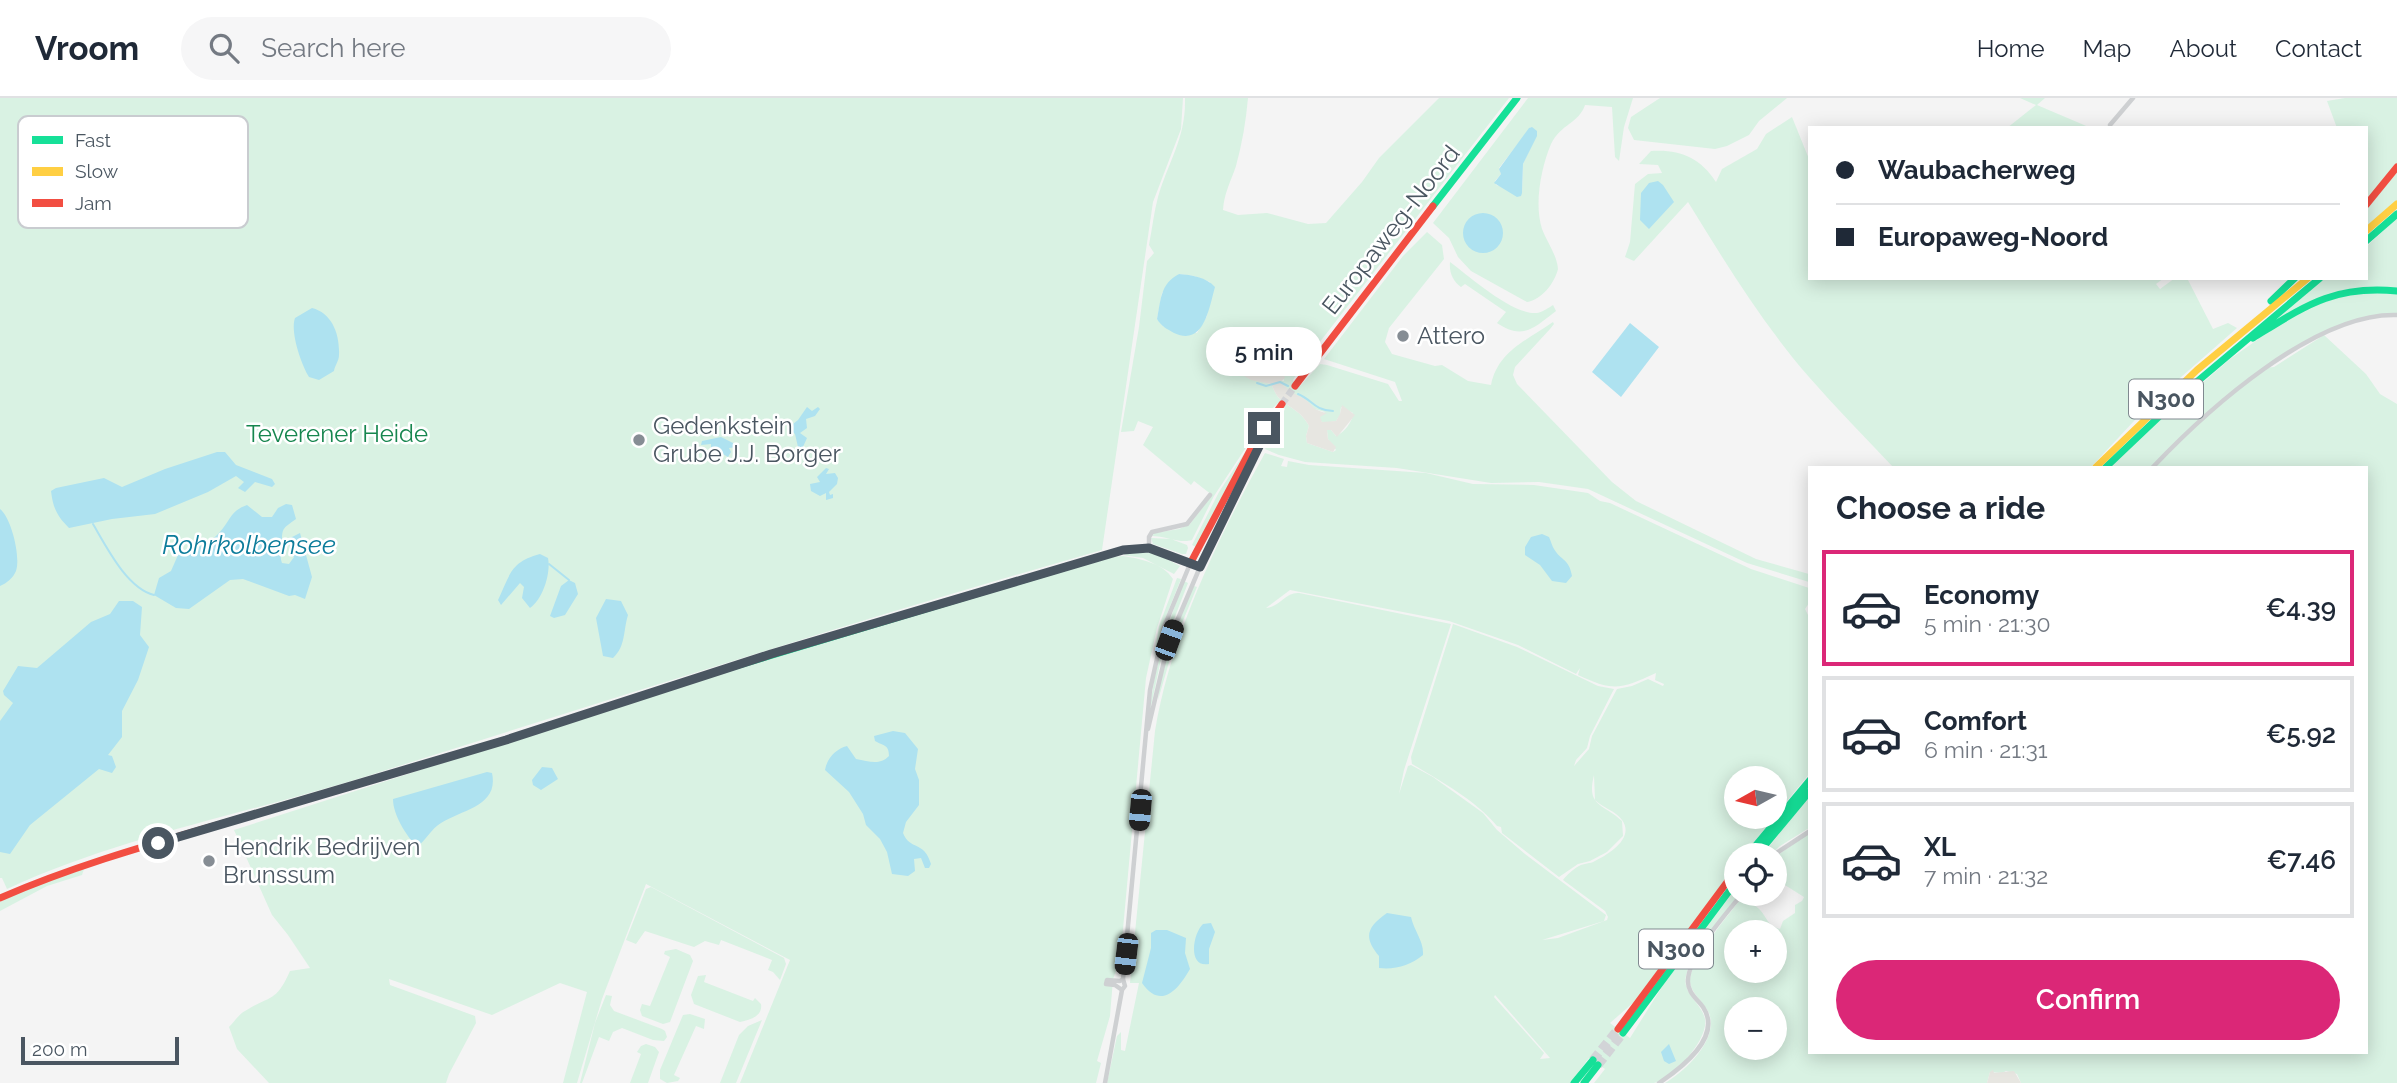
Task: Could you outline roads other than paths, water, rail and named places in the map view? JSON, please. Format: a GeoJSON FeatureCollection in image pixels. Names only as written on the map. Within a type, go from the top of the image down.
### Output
{"type":"FeatureCollection","features":[{"type":"Feature","properties":{"kind":"main road","name":"Europaweg-Noord"},"geometry":{"type":"LineString","coordinates":[[1295,386],[1517,98]]}},
{"type":"Feature","properties":{"kind":"main road"},"geometry":{"type":"LineString","coordinates":[[2368,203],[2397,167]]}},
{"type":"Feature","properties":{"kind":"main road"},"geometry":{"type":"LineString","coordinates":[[2368,229],[2397,204]]}},
{"type":"Feature","properties":{"kind":"main road"},"geometry":{"type":"LineString","coordinates":[[2368,239],[2397,214]]}},
{"type":"Feature","properties":{"kind":"main road","name":"N300"},"geometry":{"type":"LineString","coordinates":[[2239,334],[2293,280]]}},
{"type":"Feature","properties":{"kind":"main road","name":"N300"},"geometry":{"type":"LineString","coordinates":[[2097,466],[2165,399],[2306,280]]}},
{"type":"Feature","properties":{"kind":"main road","name":"N300"},"geometry":{"type":"LineString","coordinates":[[2107,466],[2229,352],[2318,280]]}},
{"type":"Feature","properties":{"kind":"main road","name":"N300"},"geometry":{"type":"LineString","coordinates":[[2229,352],[2318,299],[2351,290],[2397,291]]}},
{"type":"Feature","properties":{"kind":"main road"},"geometry":{"type":"LineString","coordinates":[[1190,564],[1253,445],[1282,404]]}},
{"type":"Feature","properties":{"kind":"main road"},"geometry":{"type":"LineString","coordinates":[[0,898],[92,862],[506,740],[771,654],[1114,552],[1149,548],[1200,567],[1273,418]]}},
{"type":"Feature","properties":{"kind":"main road"},"geometry":{"type":"LineString","coordinates":[[1758,843],[1808,782]]}},
{"type":"Feature","properties":{"kind":"main road"},"geometry":{"type":"LineString","coordinates":[[1767,843],[1808,793]]}},
{"type":"Feature","properties":{"kind":"main road","name":"N300"},"geometry":{"type":"LineString","coordinates":[[1724,887],[1620,1031],[1724,897]]}},
{"type":"Feature","properties":{"kind":"main road"},"geometry":{"type":"LineString","coordinates":[[1574,1083],[1596,1063],[1584,1083]]}},
{"type":"Feature","properties":{"kind":"street"},"geometry":{"type":"LineString","coordinates":[[2110,125],[2133,98]]}},
{"type":"Feature","properties":{"kind":"street"},"geometry":{"type":"LineString","coordinates":[[2154,466],[2182,437],[2232,395],[2291,353],[2341,324],[2366,317],[2397,315]]}},
{"type":"Feature","properties":{"kind":"street"},"geometry":{"type":"LineString","coordinates":[[1149,548],[1152,532],[1187,524],[1210,495]]}},
{"type":"Feature","properties":{"kind":"street"},"geometry":{"type":"LineString","coordinates":[[1105,1083],[1122,990],[1125,986],[1150,690],[1164,627],[1190,564]]}},
{"type":"Feature","properties":{"kind":"street"},"geometry":{"type":"LineString","coordinates":[[1147,733],[1169,640],[1200,567]]}},
{"type":"Feature","properties":{"kind":"street"},"geometry":{"type":"LineString","coordinates":[[1787,846],[1808,832]]}},
{"type":"Feature","properties":{"kind":"street"},"geometry":{"type":"LineString","coordinates":[[1659,1083],[1688,1060],[1706,1035],[1707,1014],[1690,990],[1688,978],[1701,950],[1733,906]]}},
{"type":"Feature","properties":{"kind":"street"},"geometry":{"type":"LineString","coordinates":[[1122,990],[1106,982],[1124,979]]}},
{"type":"Feature","properties":{"kind":"water"},"geometry":{"type":"Polygon","coordinates":[[[1532,127],[1537,131],[1537,136],[1523,164],[1522,193],[1517,197],[1494,183],[1501,174],[1499,169],[1532,127]]]}},
{"type":"Feature","properties":{"kind":"water"},"geometry":{"type":"Polygon","coordinates":[[[1658,181],[1674,202],[1649,229],[1640,220],[1641,193],[1649,183],[1658,181]]]}},
{"type":"Feature","properties":{"kind":"water"},"geometry":{"type":"Polygon","coordinates":[[[1483,213],[1497,219],[1503,233],[1497,247],[1483,253],[1469,247],[1463,233],[1469,219],[1483,213]]]}},
{"type":"Feature","properties":{"kind":"water"},"geometry":{"type":"Polygon","coordinates":[[[1179,274],[1203,279],[1215,287],[1204,323],[1192,335],[1174,333],[1157,319],[1165,288],[1179,274]]]}},
{"type":"Feature","properties":{"kind":"water"},"geometry":{"type":"Polygon","coordinates":[[[312,308],[325,314],[330,320],[339,347],[334,371],[319,380],[309,377],[297,348],[294,331],[295,318],[312,308]]]}},
{"type":"Feature","properties":{"kind":"water"},"geometry":{"type":"Polygon","coordinates":[[[1630,323],[1659,347],[1621,397],[1592,372],[1630,323]]]}},
{"type":"Feature","properties":{"kind":"water"},"geometry":{"type":"Polygon","coordinates":[[[1252,328],[1255,329],[1254,332],[1214,369],[1215,363],[1252,328]]]}},
{"type":"Feature","properties":{"kind":"water"},"geometry":{"type":"Polygon","coordinates":[[[807,407],[812,411],[818,407],[820,409],[815,416],[806,419],[807,428],[800,433],[807,438],[802,449],[798,447],[795,434],[788,428],[807,407]]]}},
{"type":"Feature","properties":{"kind":"water"},"geometry":{"type":"Polygon","coordinates":[[[721,437],[737,445],[729,448],[731,452],[728,457],[716,450],[711,451],[711,444],[701,445],[702,441],[721,437]]]}},
{"type":"Feature","properties":{"kind":"water"},"geometry":{"type":"Polygon","coordinates":[[[217,452],[225,452],[236,465],[272,479],[275,484],[272,487],[255,482],[245,492],[238,488],[244,482],[236,476],[208,492],[155,514],[69,528],[54,507],[51,491],[56,488],[104,478],[122,487],[217,452]]]}},
{"type":"Feature","properties":{"kind":"water"},"geometry":{"type":"Polygon","coordinates":[[[826,468],[829,469],[826,474],[835,473],[838,478],[837,484],[829,492],[830,495],[833,494],[833,498],[826,500],[826,493],[820,496],[811,491],[810,484],[820,482],[817,477],[826,468]]]}},
{"type":"Feature","properties":{"kind":"water","name":"Rohrkolbensee"},"geometry":{"type":"Polygon","coordinates":[[[286,504],[292,505],[296,519],[285,527],[283,532],[281,560],[282,563],[289,564],[294,557],[289,553],[290,538],[300,533],[312,577],[305,599],[243,579],[230,580],[189,609],[176,608],[154,595],[159,578],[171,571],[178,555],[210,541],[237,510],[247,505],[262,517],[272,517],[278,508],[286,504]]]}},
{"type":"Feature","properties":{"kind":"water"},"geometry":{"type":"Polygon","coordinates":[[[0,509],[11,528],[17,565],[13,576],[0,586],[0,509]]]}},
{"type":"Feature","properties":{"kind":"water"},"geometry":{"type":"Polygon","coordinates":[[[1542,534],[1549,537],[1553,548],[1569,566],[1572,576],[1566,583],[1552,581],[1540,565],[1525,555],[1525,547],[1531,537],[1542,534]]]}},
{"type":"Feature","properties":{"kind":"water"},"geometry":{"type":"Polygon","coordinates":[[[540,554],[548,558],[548,571],[545,585],[535,604],[530,608],[522,598],[524,587],[520,583],[501,605],[498,600],[512,571],[522,561],[540,554]]]}},
{"type":"Feature","properties":{"kind":"water"},"geometry":{"type":"Polygon","coordinates":[[[569,580],[575,583],[578,594],[565,615],[554,618],[550,616],[561,586],[569,580]]]}},
{"type":"Feature","properties":{"kind":"water"},"geometry":{"type":"Polygon","coordinates":[[[606,599],[621,601],[628,615],[622,643],[613,658],[603,656],[596,618],[606,599]]]}},
{"type":"Feature","properties":{"kind":"water"},"geometry":{"type":"Polygon","coordinates":[[[119,601],[133,601],[142,607],[140,635],[149,647],[138,680],[122,711],[122,737],[108,755],[112,756],[116,767],[112,773],[99,769],[30,825],[10,854],[0,852],[0,721],[13,703],[3,691],[18,666],[37,668],[91,622],[110,614],[119,601]]]}},
{"type":"Feature","properties":{"kind":"water"},"geometry":{"type":"Polygon","coordinates":[[[893,731],[905,733],[918,749],[915,769],[919,780],[919,805],[906,822],[903,833],[909,842],[925,852],[931,864],[929,868],[925,868],[921,858],[914,859],[915,871],[908,876],[892,874],[887,852],[880,839],[866,825],[863,814],[849,792],[825,770],[833,755],[847,746],[856,759],[874,762],[885,759],[889,756],[888,749],[875,741],[874,736],[893,731]]]}},
{"type":"Feature","properties":{"kind":"water"},"geometry":{"type":"Polygon","coordinates":[[[542,767],[552,768],[558,779],[541,790],[533,785],[532,780],[542,767]]]}},
{"type":"Feature","properties":{"kind":"water"},"geometry":{"type":"Polygon","coordinates":[[[487,772],[492,773],[493,784],[485,800],[437,825],[417,847],[395,812],[393,799],[487,772]]]}},
{"type":"Feature","properties":{"kind":"water"},"geometry":{"type":"Polygon","coordinates":[[[1387,913],[1411,917],[1423,955],[1402,966],[1379,968],[1379,956],[1369,938],[1371,928],[1387,913]]]}},
{"type":"Feature","properties":{"kind":"water"},"geometry":{"type":"Polygon","coordinates":[[[1211,923],[1215,932],[1209,949],[1209,964],[1202,964],[1197,961],[1195,955],[1195,942],[1199,928],[1203,924],[1211,923]]]}},
{"type":"Feature","properties":{"kind":"water"},"geometry":{"type":"Polygon","coordinates":[[[1167,930],[1186,938],[1185,953],[1190,969],[1175,990],[1162,996],[1149,991],[1142,983],[1151,948],[1151,933],[1167,930]]]}},
{"type":"Feature","properties":{"kind":"water"},"geometry":{"type":"Polygon","coordinates":[[[1669,1044],[1676,1061],[1669,1064],[1664,1061],[1661,1052],[1669,1044]]]}},
{"type":"Feature","properties":{"kind":"waterway"},"geometry":{"type":"LineString","coordinates":[[1257,383],[1266,386],[1280,382],[1288,386]]}},
{"type":"Feature","properties":{"kind":"waterway"},"geometry":{"type":"LineString","coordinates":[[1298,394],[1321,409],[1333,411]]}},
{"type":"Feature","properties":{"kind":"waterway"},"geometry":{"type":"LineString","coordinates":[[93,524],[127,576],[144,591],[154,595]]}},
{"type":"Feature","properties":{"kind":"waterway"},"geometry":{"type":"LineString","coordinates":[[549,564],[569,580]]}},
{"type":"Feature","properties":{"kind":"tunnel"},"geometry":{"type":"LineString","coordinates":[[1282,404],[1295,386]]}},
{"type":"Feature","properties":{"kind":"tunnel"},"geometry":{"type":"LineString","coordinates":[[1593,1060],[1618,1029]]}},
{"type":"Feature","properties":{"kind":"tunnel"},"geometry":{"type":"LineString","coordinates":[[1598,1065],[1623,1033]]}},
{"type":"Feature","properties":{"kind":"place","name":"Attero"},"geometry":{"type":"Point","coordinates":[1403,336]}},
{"type":"Feature","properties":{"kind":"place","name":"Gedenkstein Grube J.J. Borger"},"geometry":{"type":"Point","coordinates":[639,440]}},
{"type":"Feature","properties":{"kind":"place","name":"Hendrik Bedrijven Brunssum"},"geometry":{"type":"Point","coordinates":[209,861]}},
{"type":"Feature","properties":{"kind":"park label","name":"Teverener Heide"},"geometry":{"type":"Point","coordinates":[337,434]}}]}
